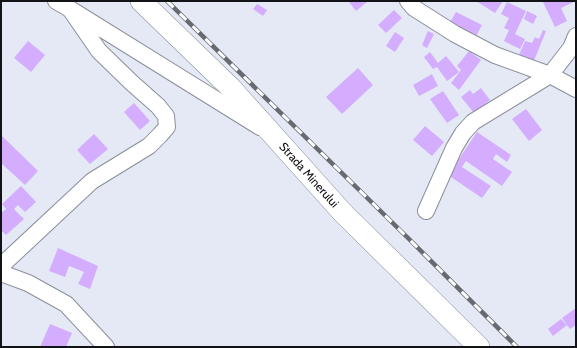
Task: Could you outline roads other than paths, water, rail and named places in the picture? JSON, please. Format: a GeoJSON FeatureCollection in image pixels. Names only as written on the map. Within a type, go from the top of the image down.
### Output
{"type":"FeatureCollection","features":[{"type":"Feature","properties":{"kind":"main road","name":"Strada Minerului"},"geometry":{"type":"LineString","coordinates":[[141,1],[231,88],[343,213],[479,347]]}},
{"type":"Feature","properties":{"kind":"street"},"geometry":{"type":"LineString","coordinates":[[56,1],[272,134]]}},
{"type":"Feature","properties":{"kind":"street"},"geometry":{"type":"LineString","coordinates":[[408,1],[414,8],[455,34],[495,55],[550,75],[576,89]]}},
{"type":"Feature","properties":{"kind":"street"},"geometry":{"type":"LineString","coordinates":[[1,266],[92,181],[149,146],[167,127],[166,116],[158,106],[98,51],[70,9]]}},
{"type":"Feature","properties":{"kind":"street"},"geometry":{"type":"LineString","coordinates":[[426,211],[454,148],[463,133],[474,122],[550,75],[571,48],[576,36]]}},
{"type":"Feature","properties":{"kind":"street"},"geometry":{"type":"LineString","coordinates":[[1,273],[28,283],[66,304],[106,347]]}},
{"type":"Feature","properties":{"kind":"railway"},"geometry":{"type":"LineString","coordinates":[[167,1],[517,347]]}}]}
